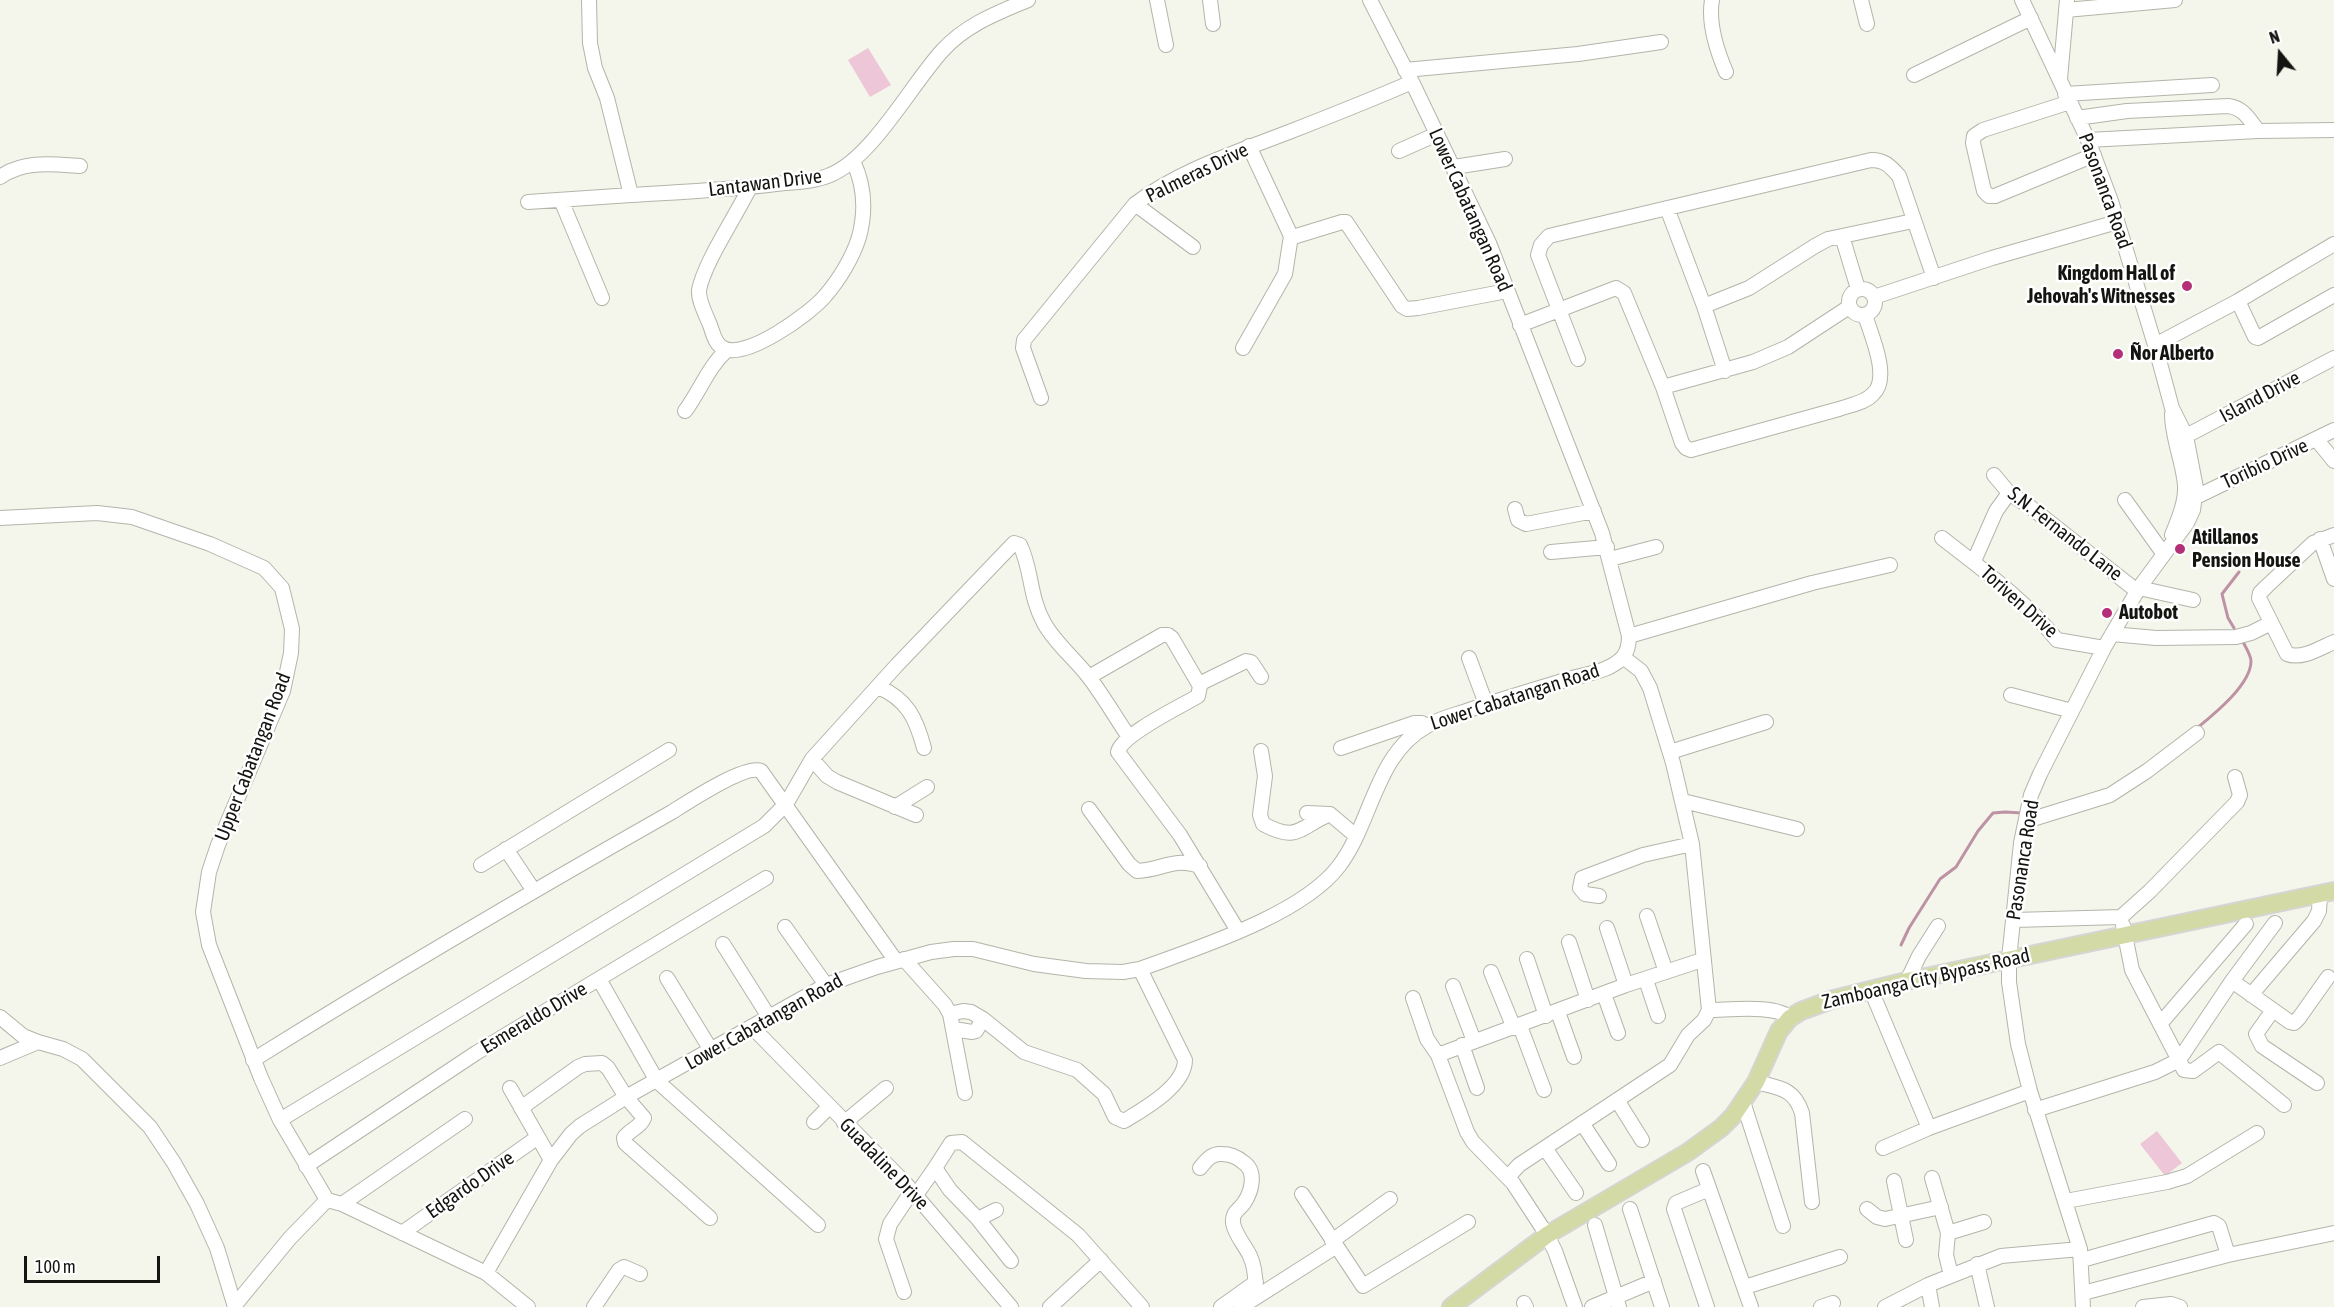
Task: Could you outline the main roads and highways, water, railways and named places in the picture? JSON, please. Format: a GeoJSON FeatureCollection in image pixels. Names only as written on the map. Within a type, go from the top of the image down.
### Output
{"type":"FeatureCollection","features":[{"type":"Feature","properties":{"kind":"main road","name":"Zamboanga City Bypass Road"},"geometry":{"type":"LineString","coordinates":[[1451,1307],[1547,1235],[1688,1152],[1721,1128],[1756,1082],[1779,1031],[1790,1018],[1816,1005],[1907,981],[2008,959],[2123,926],[2327,892]]}},
{"type":"Feature","properties":{"kind":"waterway"},"geometry":{"type":"LineString","coordinates":[[2234,628],[2228,618],[2222,594],[2239,572]]}},
{"type":"Feature","properties":{"kind":"waterway"},"geometry":{"type":"LineString","coordinates":[[2196,729],[2230,699],[2245,680],[2251,661],[2242,640]]}},
{"type":"Feature","properties":{"kind":"waterway"},"geometry":{"type":"LineString","coordinates":[[1901,945],[1940,879],[1956,867],[1978,831],[1993,813],[2022,813]]}},
{"type":"Feature","properties":{"kind":"place","name":"Kingdom Hall of Jehovah's Witnesses"},"geometry":{"type":"Point","coordinates":[2187,286]}},
{"type":"Feature","properties":{"kind":"place","name":"Ñor Alberto"},"geometry":{"type":"Point","coordinates":[2118,354]}},
{"type":"Feature","properties":{"kind":"place","name":"Atillanos Pension House"},"geometry":{"type":"Point","coordinates":[2180,549]}},
{"type":"Feature","properties":{"kind":"place","name":"Autobot"},"geometry":{"type":"Point","coordinates":[2107,613]}}]}
